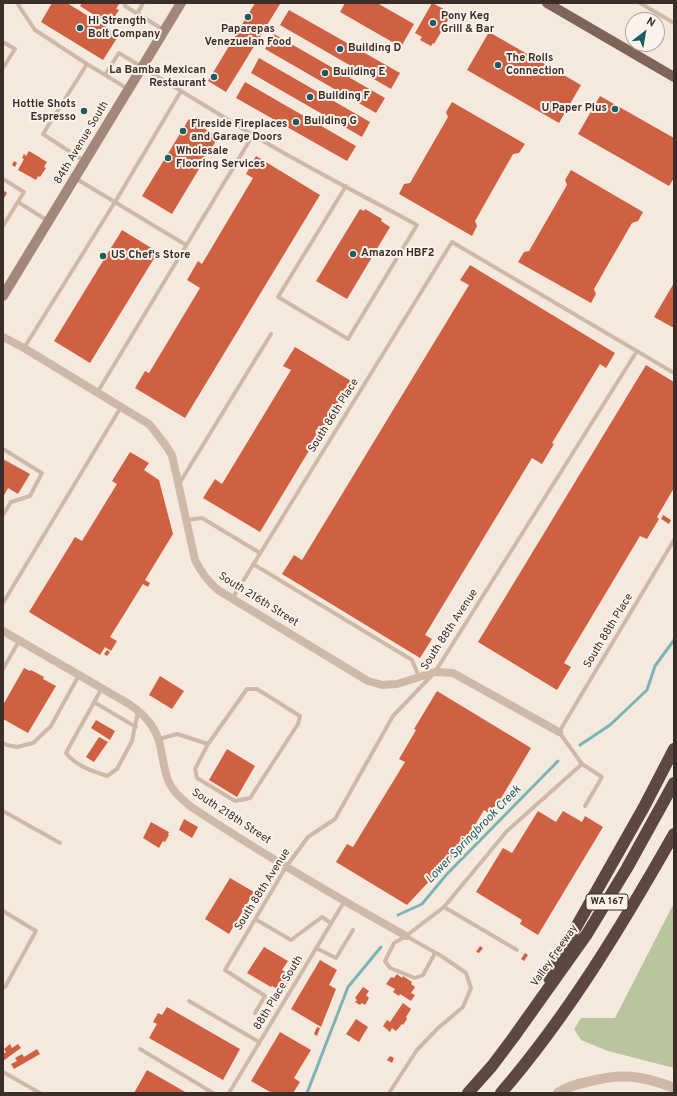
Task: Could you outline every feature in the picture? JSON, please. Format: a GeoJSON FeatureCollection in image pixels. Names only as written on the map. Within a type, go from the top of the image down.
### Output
{"type":"FeatureCollection","features":[{"type":"Feature","properties":{"kind":"highway"},"geometry":{"type":"LineString","coordinates":[[530,1014],[562,952],[644,807],[674,749]]}},
{"type":"Feature","properties":{"kind":"highway","name":"Valley Freeway"},"geometry":{"type":"LineString","coordinates":[[468,1093],[492,1066],[587,934],[627,868],[674,784]]}},
{"type":"Feature","properties":{"kind":"highway","name":"WA 167"},"geometry":{"type":"LineString","coordinates":[[501,1093],[554,1026],[582,985],[639,897],[674,834]]}},
{"type":"Feature","properties":{"kind":"highway"},"geometry":{"type":"LineString","coordinates":[[639,897],[674,851]]}},
{"type":"Feature","properties":{"kind":"main road","name":"84th Avenue South"},"geometry":{"type":"LineString","coordinates":[[3,296],[181,3]]}},
{"type":"Feature","properties":{"kind":"main road"},"geometry":{"type":"LineString","coordinates":[[547,3],[674,77]]}},
{"type":"Feature","properties":{"kind":"street","name":"South 216th Street"},"geometry":{"type":"LineString","coordinates":[[3,337],[24,348],[149,424],[172,455],[195,560],[208,582],[232,599],[368,680],[382,685],[397,684],[435,672],[453,673],[559,732]]}},
{"type":"Feature","properties":{"kind":"street","name":"South 218th Street"},"geometry":{"type":"LineString","coordinates":[[3,631],[138,710],[152,726],[158,739],[168,780],[175,794],[190,806],[344,902],[406,936]]}},
{"type":"Feature","properties":{"kind":"street"},"geometry":{"type":"LineString","coordinates":[[558,1093],[575,1085],[614,1076],[633,1076],[652,1080],[674,1088]]}},
{"type":"Feature","properties":{"kind":"lane"},"geometry":{"type":"LineString","coordinates":[[17,3],[35,30],[128,89]]}},
{"type":"Feature","properties":{"kind":"lane"},"geometry":{"type":"LineString","coordinates":[[125,3],[125,6],[164,30]]}},
{"type":"Feature","properties":{"kind":"lane"},"geometry":{"type":"LineString","coordinates":[[137,14],[143,3]]}},
{"type":"Feature","properties":{"kind":"lane"},"geometry":{"type":"LineString","coordinates":[[640,3],[674,23]]}},
{"type":"Feature","properties":{"kind":"lane"},"geometry":{"type":"LineString","coordinates":[[3,42],[15,49],[3,68]]}},
{"type":"Feature","properties":{"kind":"lane"},"geometry":{"type":"LineString","coordinates":[[105,75],[119,53],[253,135],[346,186],[417,225],[348,339],[278,298],[346,186]]}},
{"type":"Feature","properties":{"kind":"lane"},"geometry":{"type":"LineString","coordinates":[[85,161],[43,134],[88,64]]}},
{"type":"Feature","properties":{"kind":"lane"},"geometry":{"type":"LineString","coordinates":[[24,348],[115,202],[181,91]]}},
{"type":"Feature","properties":{"kind":"lane"},"geometry":{"type":"LineString","coordinates":[[97,392],[253,135]]}},
{"type":"Feature","properties":{"kind":"lane"},"geometry":{"type":"LineString","coordinates":[[75,178],[186,245]]}},
{"type":"Feature","properties":{"kind":"lane"},"geometry":{"type":"LineString","coordinates":[[3,179],[24,192],[3,226]]}},
{"type":"Feature","properties":{"kind":"lane"},"geometry":{"type":"LineString","coordinates":[[18,202],[48,221]]}},
{"type":"Feature","properties":{"kind":"lane","name":"South 86th Place"},"geometry":{"type":"LineString","coordinates":[[232,599],[452,242],[637,351]]}},
{"type":"Feature","properties":{"kind":"lane"},"geometry":{"type":"LineString","coordinates":[[178,485],[271,334]]}},
{"type":"Feature","properties":{"kind":"lane"},"geometry":{"type":"LineString","coordinates":[[637,351],[674,373]]}},
{"type":"Feature","properties":{"kind":"lane","name":"South 88th Avenue"},"geometry":{"type":"LineString","coordinates":[[255,1013],[266,996],[225,970],[286,867],[308,837],[335,820],[393,716],[435,672],[637,351]]}},
{"type":"Feature","properties":{"kind":"lane"},"geometry":{"type":"LineString","coordinates":[[3,603],[121,407]]}},
{"type":"Feature","properties":{"kind":"lane"},"geometry":{"type":"LineString","coordinates":[[3,449],[42,473],[30,496],[10,502],[3,515]]}},
{"type":"Feature","properties":{"kind":"lane"},"geometry":{"type":"LineString","coordinates":[[186,520],[202,518],[260,553]]}},
{"type":"Feature","properties":{"kind":"lane","name":"South 88th Place"},"geometry":{"type":"LineString","coordinates":[[559,732],[674,540]]}},
{"type":"Feature","properties":{"kind":"lane"},"geometry":{"type":"LineString","coordinates":[[253,564],[412,660],[419,677]]}},
{"type":"Feature","properties":{"kind":"lane"},"geometry":{"type":"LineString","coordinates":[[3,669],[19,641]]}},
{"type":"Feature","properties":{"kind":"lane"},"geometry":{"type":"LineString","coordinates":[[3,743],[17,747],[33,743],[51,726],[79,675]]}},
{"type":"Feature","properties":{"kind":"lane"},"geometry":{"type":"LineString","coordinates":[[102,688],[66,753],[72,760],[88,769],[107,776],[117,769],[132,741],[136,727],[138,710]]}},
{"type":"Feature","properties":{"kind":"lane"},"geometry":{"type":"LineString","coordinates":[[247,689],[257,689],[300,716],[298,724],[250,798],[235,801],[197,778],[195,769],[208,744],[247,689]]}},
{"type":"Feature","properties":{"kind":"lane"},"geometry":{"type":"LineString","coordinates":[[94,702],[136,727]]}},
{"type":"Feature","properties":{"kind":"lane"},"geometry":{"type":"LineString","coordinates":[[559,732],[582,764],[602,777],[585,806]]}},
{"type":"Feature","properties":{"kind":"lane"},"geometry":{"type":"LineString","coordinates":[[158,739],[177,734],[208,744]]}},
{"type":"Feature","properties":{"kind":"lane"},"geometry":{"type":"LineString","coordinates":[[436,953],[423,975],[415,978],[390,968],[385,961],[394,943],[406,936],[444,907],[507,831],[582,764]]}},
{"type":"Feature","properties":{"kind":"lane"},"geometry":{"type":"LineString","coordinates":[[3,811],[60,843]]}},
{"type":"Feature","properties":{"kind":"lane","name":"88th Place South"},"geometry":{"type":"LineString","coordinates":[[229,1093],[344,902]]}},
{"type":"Feature","properties":{"kind":"lane"},"geometry":{"type":"LineString","coordinates":[[444,907],[517,950]]}},
{"type":"Feature","properties":{"kind":"lane"},"geometry":{"type":"LineString","coordinates":[[3,912],[36,931],[3,987]]}},
{"type":"Feature","properties":{"kind":"lane"},"geometry":{"type":"LineString","coordinates":[[255,919],[291,940],[322,917],[331,923]]}},
{"type":"Feature","properties":{"kind":"lane"},"geometry":{"type":"LineString","coordinates":[[316,948],[336,958],[353,930]]}},
{"type":"Feature","properties":{"kind":"lane"},"geometry":{"type":"LineString","coordinates":[[389,1093],[417,1050],[463,1006],[472,988],[466,973],[436,953],[406,936]]}},
{"type":"Feature","properties":{"kind":"lane"},"geometry":{"type":"LineString","coordinates":[[189,1001],[259,1042]]}},
{"type":"Feature","properties":{"kind":"lane"},"geometry":{"type":"LineString","coordinates":[[140,1049],[213,1093]]}},
{"type":"Feature","properties":{"kind":"lane"},"geometry":{"type":"LineString","coordinates":[[3,1072],[40,1093]]}},
{"type":"Feature","properties":{"kind":"green space"},"geometry":{"type":"Polygon","coordinates":[[[674,903],[674,1068],[608,1051],[581,1040],[574,1029],[581,1018],[615,1018],[674,903]]]}},
{"type":"Feature","properties":{"kind":"building","name":"Hi Strength Bolt Company"},"geometry":{"type":"Polygon","coordinates":[[[52,3],[67,3],[119,35],[103,60],[41,22],[52,3]]]}},
{"type":"Feature","properties":{"kind":"building"},"geometry":{"type":"Polygon","coordinates":[[[82,3],[118,3],[119,4],[116,9],[119,10],[115,16],[118,18],[115,23],[113,21],[110,25],[80,6],[82,3]]]}},
{"type":"Feature","properties":{"kind":"building"},"geometry":{"type":"Polygon","coordinates":[[[255,3],[280,4],[226,92],[208,81],[255,3]]]}},
{"type":"Feature","properties":{"kind":"building"},"geometry":{"type":"Polygon","coordinates":[[[345,3],[377,3],[414,24],[401,47],[340,12],[345,3]]]}},
{"type":"Feature","properties":{"kind":"building","name":"Pony Keg Grill & Bar"},"geometry":{"type":"Polygon","coordinates":[[[432,3],[452,13],[434,44],[433,43],[431,46],[420,40],[422,37],[415,33],[432,3]]]}},
{"type":"Feature","properties":{"kind":"building","name":"Building D"},"geometry":{"type":"Polygon","coordinates":[[[289,10],[400,73],[391,89],[280,25],[289,10]]]}},
{"type":"Feature","properties":{"kind":"building"},"geometry":{"type":"Polygon","coordinates":[[[489,32],[581,85],[559,123],[467,70],[489,32]]]}},
{"type":"Feature","properties":{"kind":"building","name":"Building E"},"geometry":{"type":"Polygon","coordinates":[[[274,34],[385,98],[376,113],[265,49],[274,34]]]}},
{"type":"Feature","properties":{"kind":"building","name":"Building F"},"geometry":{"type":"Polygon","coordinates":[[[259,58],[370,122],[362,137],[251,73],[259,58]]]}},
{"type":"Feature","properties":{"kind":"building","name":"Building G"},"geometry":{"type":"Polygon","coordinates":[[[245,82],[356,146],[347,161],[236,98],[245,82]]]}},
{"type":"Feature","properties":{"kind":"building"},"geometry":{"type":"Polygon","coordinates":[[[600,96],[674,138],[674,178],[669,186],[578,134],[600,96]]]}},
{"type":"Feature","properties":{"kind":"building"},"geometry":{"type":"Polygon","coordinates":[[[452,102],[525,144],[519,153],[513,154],[475,221],[477,226],[472,236],[399,194],[404,184],[410,183],[448,117],[446,112],[452,102]]]}},
{"type":"Feature","properties":{"kind":"building","name":"Hottie Shots Espresso"},"geometry":{"type":"Polygon","coordinates":[[[83,108],[87,110],[84,114],[81,112],[83,108]]]}},
{"type":"Feature","properties":{"kind":"building"},"geometry":{"type":"Polygon","coordinates":[[[189,119],[218,137],[210,151],[203,152],[205,159],[172,214],[142,196],[189,119]]]}},
{"type":"Feature","properties":{"kind":"building"},"geometry":{"type":"Polygon","coordinates":[[[29,151],[47,162],[44,167],[46,168],[36,180],[18,170],[24,159],[22,158],[24,154],[26,156],[29,151]]]}},
{"type":"Feature","properties":{"kind":"building"},"geometry":{"type":"Polygon","coordinates":[[[256,156],[320,195],[185,418],[135,388],[145,371],[149,373],[200,288],[187,280],[198,261],[202,264],[253,178],[246,174],[256,156]]]}},
{"type":"Feature","properties":{"kind":"building"},"geometry":{"type":"Polygon","coordinates":[[[14,161],[17,163],[15,167],[12,165],[14,161]]]}},
{"type":"Feature","properties":{"kind":"building"},"geometry":{"type":"Polygon","coordinates":[[[571,170],[643,212],[638,221],[632,223],[594,289],[596,294],[591,303],[518,262],[524,252],[529,251],[567,185],[565,180],[571,170]]]}},
{"type":"Feature","properties":{"kind":"building"},"geometry":{"type":"Polygon","coordinates":[[[3,190],[7,193],[3,200],[3,190]]]}},
{"type":"Feature","properties":{"kind":"building","name":"Amazon HBF2"},"geometry":{"type":"Polygon","coordinates":[[[360,209],[364,211],[365,209],[382,219],[381,221],[390,227],[347,299],[316,281],[360,209]]]}},
{"type":"Feature","properties":{"kind":"building"},"geometry":{"type":"Polygon","coordinates":[[[122,230],[158,252],[90,363],[54,341],[122,230]]]}},
{"type":"Feature","properties":{"kind":"building"},"geometry":{"type":"Polygon","coordinates":[[[470,265],[615,353],[606,368],[600,364],[552,443],[554,444],[542,464],[532,458],[425,635],[432,639],[420,658],[282,574],[294,555],[302,560],[469,285],[460,280],[470,265]]]}},
{"type":"Feature","properties":{"kind":"building"},"geometry":{"type":"Polygon","coordinates":[[[674,283],[674,328],[654,317],[674,283]]]}},
{"type":"Feature","properties":{"kind":"building"},"geometry":{"type":"Polygon","coordinates":[[[295,347],[351,381],[260,532],[203,498],[215,479],[222,484],[291,370],[283,366],[295,347]]]}},
{"type":"Feature","properties":{"kind":"building"},"geometry":{"type":"Polygon","coordinates":[[[646,365],[674,382],[674,488],[657,517],[659,519],[647,539],[640,536],[564,663],[571,667],[557,690],[478,642],[646,365]]]}},
{"type":"Feature","properties":{"kind":"building"},"geometry":{"type":"Polygon","coordinates":[[[130,452],[149,463],[144,470],[159,480],[173,534],[145,580],[150,583],[148,587],[143,584],[110,637],[117,641],[111,651],[105,647],[100,655],[29,612],[75,537],[82,541],[117,484],[112,481],[130,452]]]}},
{"type":"Feature","properties":{"kind":"building"},"geometry":{"type":"Polygon","coordinates":[[[3,459],[30,474],[18,494],[8,488],[3,497],[3,459]]]}},
{"type":"Feature","properties":{"kind":"building"},"geometry":{"type":"Polygon","coordinates":[[[663,515],[671,520],[669,524],[661,519],[663,515]]]}},
{"type":"Feature","properties":{"kind":"building"},"geometry":{"type":"Polygon","coordinates":[[[107,650],[110,652],[107,656],[104,654],[107,650]]]}},
{"type":"Feature","properties":{"kind":"building"},"geometry":{"type":"Polygon","coordinates":[[[24,668],[44,677],[43,679],[56,686],[28,733],[3,719],[3,705],[24,668]]]}},
{"type":"Feature","properties":{"kind":"building"},"geometry":{"type":"Polygon","coordinates":[[[160,676],[184,691],[172,709],[149,695],[160,676]]]}},
{"type":"Feature","properties":{"kind":"building"},"geometry":{"type":"Polygon","coordinates":[[[437,691],[531,748],[500,800],[489,813],[484,810],[463,845],[407,905],[336,862],[347,844],[353,847],[405,762],[399,759],[416,730],[414,729],[437,691]]]}},
{"type":"Feature","properties":{"kind":"building"},"geometry":{"type":"Polygon","coordinates":[[[96,720],[115,731],[110,740],[91,728],[96,720]]]}},
{"type":"Feature","properties":{"kind":"building"},"geometry":{"type":"Polygon","coordinates":[[[99,737],[108,742],[94,762],[86,757],[99,737]]]}},
{"type":"Feature","properties":{"kind":"building"},"geometry":{"type":"Polygon","coordinates":[[[227,749],[255,766],[237,797],[209,780],[227,749]]]}},
{"type":"Feature","properties":{"kind":"building"},"geometry":{"type":"Polygon","coordinates":[[[538,811],[556,822],[563,811],[582,822],[585,816],[603,827],[538,935],[520,924],[522,920],[476,892],[503,848],[512,853],[538,811]]]}},
{"type":"Feature","properties":{"kind":"building"},"geometry":{"type":"Polygon","coordinates":[[[184,819],[198,827],[192,838],[179,830],[184,819]]]}},
{"type":"Feature","properties":{"kind":"building"},"geometry":{"type":"Polygon","coordinates":[[[151,822],[169,832],[165,842],[163,841],[159,848],[143,838],[151,822]]]}},
{"type":"Feature","properties":{"kind":"building"},"geometry":{"type":"Polygon","coordinates":[[[230,878],[254,892],[229,934],[205,919],[230,878]]]}},
{"type":"Feature","properties":{"kind":"building"},"geometry":{"type":"Polygon","coordinates":[[[480,946],[483,948],[479,953],[476,952],[480,946]]]}},
{"type":"Feature","properties":{"kind":"building"},"geometry":{"type":"Polygon","coordinates":[[[264,947],[288,961],[282,970],[292,976],[282,992],[247,973],[264,947]]]}},
{"type":"Feature","properties":{"kind":"building"},"geometry":{"type":"Polygon","coordinates":[[[525,953],[528,955],[524,961],[521,959],[525,953]]]}},
{"type":"Feature","properties":{"kind":"building"},"geometry":{"type":"Polygon","coordinates":[[[320,960],[337,970],[329,985],[336,989],[321,1027],[291,1009],[320,960]]]}},
{"type":"Feature","properties":{"kind":"building"},"geometry":{"type":"Polygon","coordinates":[[[397,974],[412,982],[411,984],[415,987],[411,993],[415,995],[411,1001],[400,994],[399,996],[393,992],[395,989],[386,984],[391,977],[394,978],[397,974]]]}},
{"type":"Feature","properties":{"kind":"building"},"geometry":{"type":"Polygon","coordinates":[[[363,987],[369,991],[366,995],[369,998],[365,1005],[362,1003],[360,1005],[355,1002],[357,1000],[355,998],[363,987]]]}},
{"type":"Feature","properties":{"kind":"building"},"geometry":{"type":"Polygon","coordinates":[[[403,1003],[411,1009],[406,1017],[407,1019],[396,1031],[392,1028],[390,1032],[383,1026],[387,1020],[390,1022],[403,1003]]]}},
{"type":"Feature","properties":{"kind":"building"},"geometry":{"type":"Polygon","coordinates":[[[167,1007],[240,1049],[223,1080],[149,1038],[157,1024],[153,1022],[158,1013],[162,1015],[167,1007]]]}},
{"type":"Feature","properties":{"kind":"building"},"geometry":{"type":"Polygon","coordinates":[[[356,1019],[368,1027],[359,1042],[346,1034],[356,1019]]]}},
{"type":"Feature","properties":{"kind":"building"},"geometry":{"type":"Polygon","coordinates":[[[317,1027],[320,1028],[317,1036],[314,1034],[317,1027]]]}},
{"type":"Feature","properties":{"kind":"building"},"geometry":{"type":"Polygon","coordinates":[[[280,1032],[311,1050],[294,1078],[300,1082],[293,1093],[273,1093],[251,1081],[280,1032]]]}},
{"type":"Feature","properties":{"kind":"building"},"geometry":{"type":"Polygon","coordinates":[[[10,1044],[12,1048],[18,1044],[21,1048],[3,1061],[3,1054],[6,1052],[4,1049],[10,1044]]]}},
{"type":"Feature","properties":{"kind":"building"},"geometry":{"type":"Polygon","coordinates":[[[37,1049],[40,1054],[14,1069],[11,1064],[17,1061],[15,1058],[22,1054],[24,1057],[37,1049]]]}},
{"type":"Feature","properties":{"kind":"building"},"geometry":{"type":"Polygon","coordinates":[[[390,1056],[394,1058],[392,1063],[387,1060],[390,1056]]]}},
{"type":"Feature","properties":{"kind":"building"},"geometry":{"type":"Polygon","coordinates":[[[147,1070],[187,1093],[134,1093],[147,1070]]]}},
{"type":"Feature","properties":{"kind":"waterway","name":"Lower Springbrook Creek"},"geometry":{"type":"LineString","coordinates":[[580,745],[610,725],[647,690],[655,666],[674,640]]}},
{"type":"Feature","properties":{"kind":"waterway","name":"Lower Springbrook Creek"},"geometry":{"type":"LineString","coordinates":[[398,915],[422,904],[447,874],[558,761]]}},
{"type":"Feature","properties":{"kind":"waterway","name":"Lower Springbrook Creek"},"geometry":{"type":"LineString","coordinates":[[307,1093],[348,987],[381,947]]}},
{"type":"Feature","properties":{"kind":"place","name":"Paparepas Venezuelan Food"},"geometry":{"type":"Point","coordinates":[248,17]}},
{"type":"Feature","properties":{"kind":"place","name":"Pony Keg Grill & Bar"},"geometry":{"type":"Point","coordinates":[433,23]}},
{"type":"Feature","properties":{"kind":"place","name":"Hi Strength Bolt Company"},"geometry":{"type":"Point","coordinates":[80,28]}},
{"type":"Feature","properties":{"kind":"place","name":"Building D"},"geometry":{"type":"Point","coordinates":[340,49]}},
{"type":"Feature","properties":{"kind":"place","name":"The Rolls Connection"},"geometry":{"type":"Point","coordinates":[498,65]}},
{"type":"Feature","properties":{"kind":"place","name":"Building E"},"geometry":{"type":"Point","coordinates":[325,73]}},
{"type":"Feature","properties":{"kind":"place","name":"La Bamba Mexican Restaurant"},"geometry":{"type":"Point","coordinates":[214,77]}},
{"type":"Feature","properties":{"kind":"place","name":"Building F"},"geometry":{"type":"Point","coordinates":[310,97]}},
{"type":"Feature","properties":{"kind":"place","name":"U Paper Plus"},"geometry":{"type":"Point","coordinates":[615,109]}},
{"type":"Feature","properties":{"kind":"place","name":"Hottie Shots Espresso"},"geometry":{"type":"Point","coordinates":[84,111]}},
{"type":"Feature","properties":{"kind":"place","name":"Building G"},"geometry":{"type":"Point","coordinates":[296,122]}},
{"type":"Feature","properties":{"kind":"place","name":"Fireside Fireplaces and Garage Doors"},"geometry":{"type":"Point","coordinates":[183,131]}},
{"type":"Feature","properties":{"kind":"place","name":"Wholesale Flooring Services"},"geometry":{"type":"Point","coordinates":[168,158]}},
{"type":"Feature","properties":{"kind":"place","name":"Amazon HBF2"},"geometry":{"type":"Point","coordinates":[353,254]}},
{"type":"Feature","properties":{"kind":"place","name":"US Chef's Store"},"geometry":{"type":"Point","coordinates":[103,256]}}]}
